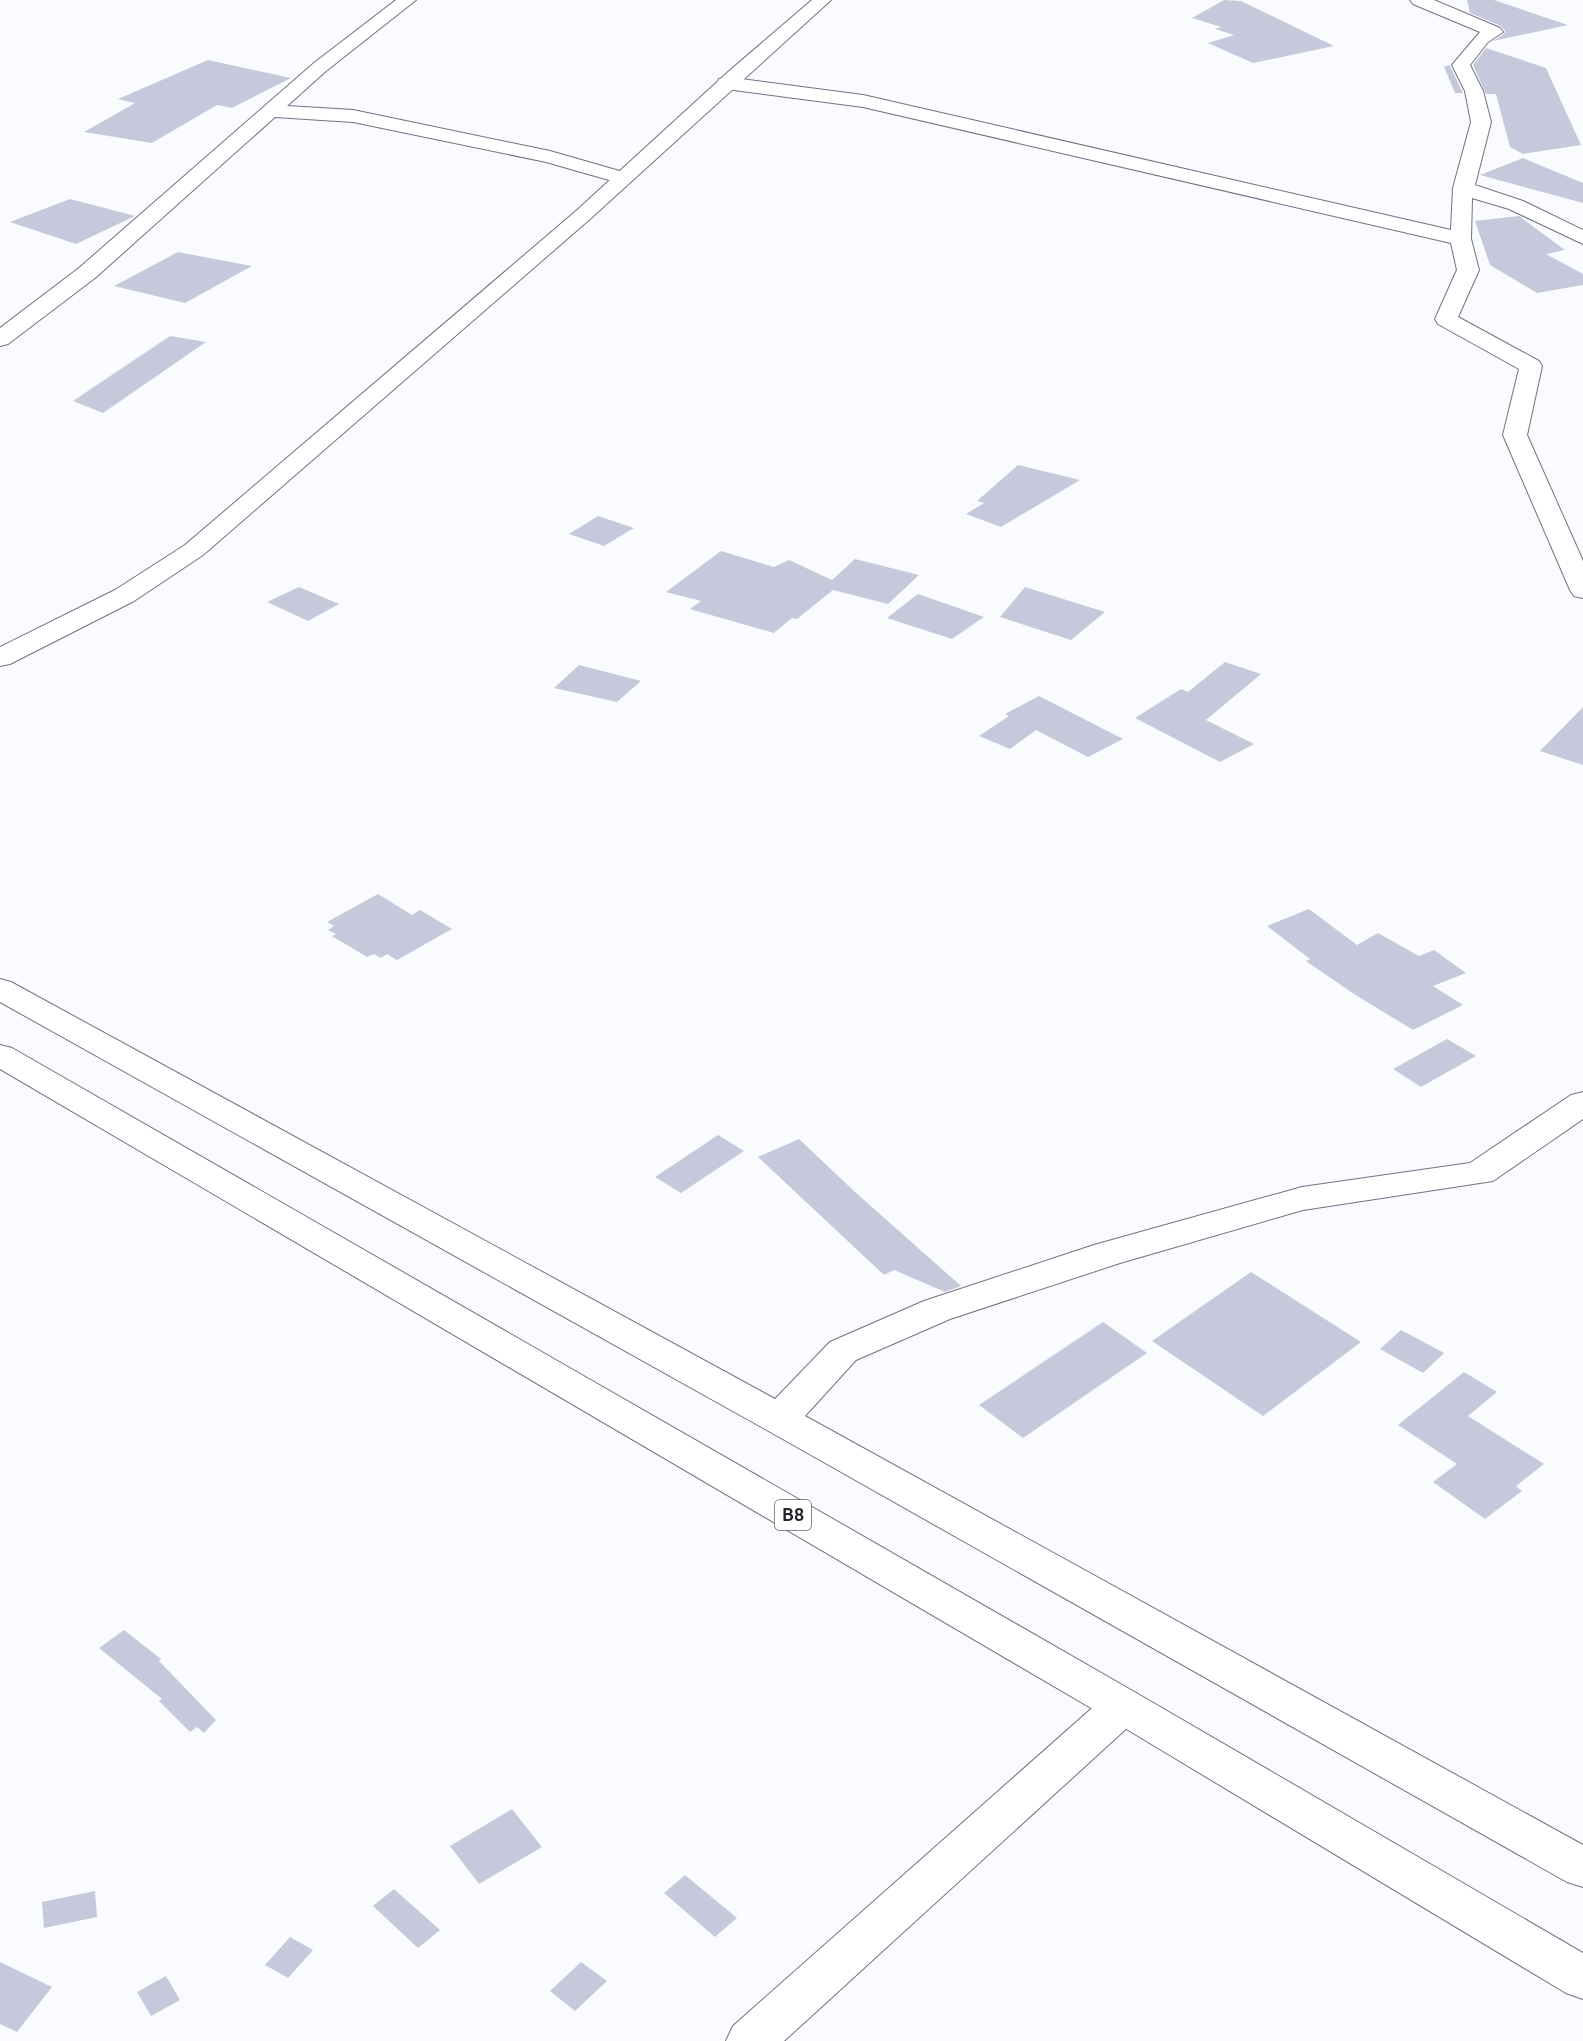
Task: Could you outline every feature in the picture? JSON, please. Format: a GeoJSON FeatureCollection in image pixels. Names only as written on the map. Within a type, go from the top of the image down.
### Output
{"type":"FeatureCollection","features":[{"type":"Feature","properties":{"kind":"main road"},"geometry":{"type":"LineString","coordinates":[[0,339],[87,273],[320,67],[407,0]]}},
{"type":"Feature","properties":{"kind":"main road"},"geometry":{"type":"LineString","coordinates":[[0,658],[135,590],[172,568],[623,178],[726,83],[822,0]]}},
{"type":"Feature","properties":{"kind":"main road"},"geometry":{"type":"LineString","coordinates":[[1419,0],[1494,32],[1482,38],[1461,65],[1474,91],[1481,122],[1461,202],[1461,239],[1468,270],[1446,319],[1530,366],[1515,435],[1576,554],[1583,590]]}},
{"type":"Feature","properties":{"kind":"main road"},"geometry":{"type":"LineString","coordinates":[[726,83],[863,101],[1461,239]]}},
{"type":"Feature","properties":{"kind":"main road"},"geometry":{"type":"LineString","coordinates":[[271,111],[353,116],[550,157],[623,178]]}},
{"type":"Feature","properties":{"kind":"main road"},"geometry":{"type":"LineString","coordinates":[[1463,188],[1516,205],[1583,238]]}},
{"type":"Feature","properties":{"kind":"main road"},"geometry":{"type":"LineString","coordinates":[[0,989],[779,1419],[1583,1868]]}},
{"type":"Feature","properties":{"kind":"main road","name":"B8"},"geometry":{"type":"LineString","coordinates":[[0,1055],[1123,1706],[1583,1978]]}},
{"type":"Feature","properties":{"kind":"main road"},"geometry":{"type":"LineString","coordinates":[[779,1419],[843,1351],[937,1310],[1107,1254],[1302,1199],[1480,1173],[1583,1103]]}},
{"type":"Feature","properties":{"kind":"main road"},"geometry":{"type":"LineString","coordinates":[[750,2041],[1123,1706]]}},
{"type":"Feature","properties":{"kind":"building"},"geometry":{"type":"Polygon","coordinates":[[[1224,0],[1241,1],[1334,46],[1253,63],[1208,43],[1234,35],[1215,29],[1221,27],[1192,18],[1224,0]]]}},
{"type":"Feature","properties":{"kind":"building"},"geometry":{"type":"Polygon","coordinates":[[[1467,0],[1494,0],[1568,25],[1493,41],[1505,31],[1501,26],[1470,13],[1467,0]]]}},
{"type":"Feature","properties":{"kind":"building"},"geometry":{"type":"Polygon","coordinates":[[[1486,48],[1546,68],[1581,145],[1523,154],[1510,147],[1496,94],[1486,94],[1473,65],[1486,48]]]}},
{"type":"Feature","properties":{"kind":"building"},"geometry":{"type":"Polygon","coordinates":[[[208,60],[291,78],[232,108],[217,105],[152,143],[84,132],[135,103],[118,99],[208,60]]]}},
{"type":"Feature","properties":{"kind":"building"},"geometry":{"type":"Polygon","coordinates":[[[1450,65],[1463,93],[1455,93],[1444,67],[1450,65]]]}},
{"type":"Feature","properties":{"kind":"building"},"geometry":{"type":"Polygon","coordinates":[[[1523,158],[1583,183],[1583,203],[1480,175],[1523,158]]]}},
{"type":"Feature","properties":{"kind":"building"},"geometry":{"type":"Polygon","coordinates":[[[70,199],[135,216],[76,244],[10,222],[70,199]]]}},
{"type":"Feature","properties":{"kind":"building"},"geometry":{"type":"Polygon","coordinates":[[[1519,216],[1565,250],[1546,254],[1583,274],[1583,285],[1537,293],[1490,265],[1475,221],[1519,216]]]}},
{"type":"Feature","properties":{"kind":"building"},"geometry":{"type":"Polygon","coordinates":[[[178,252],[252,266],[185,303],[114,286],[178,252]]]}},
{"type":"Feature","properties":{"kind":"building"},"geometry":{"type":"Polygon","coordinates":[[[170,336],[206,342],[103,413],[73,401],[170,336]]]}},
{"type":"Feature","properties":{"kind":"building"},"geometry":{"type":"Polygon","coordinates":[[[1018,465],[1080,480],[1001,527],[966,514],[984,503],[977,501],[1018,465]]]}},
{"type":"Feature","properties":{"kind":"building"},"geometry":{"type":"Polygon","coordinates":[[[598,516],[634,528],[604,546],[569,534],[598,516]]]}},
{"type":"Feature","properties":{"kind":"building"},"geometry":{"type":"Polygon","coordinates":[[[721,551],[774,567],[789,560],[832,580],[855,559],[919,575],[888,604],[833,590],[797,619],[792,618],[774,633],[690,609],[701,601],[666,592],[721,551]]]}},
{"type":"Feature","properties":{"kind":"building"},"geometry":{"type":"Polygon","coordinates":[[[299,587],[339,604],[308,621],[267,602],[299,587]]]}},
{"type":"Feature","properties":{"kind":"building"},"geometry":{"type":"Polygon","coordinates":[[[1025,587],[1105,612],[1071,640],[1000,617],[1025,587]]]}},
{"type":"Feature","properties":{"kind":"building"},"geometry":{"type":"Polygon","coordinates":[[[918,594],[984,617],[952,639],[887,618],[918,594]]]}},
{"type":"Feature","properties":{"kind":"building"},"geometry":{"type":"Polygon","coordinates":[[[1225,662],[1261,674],[1206,720],[1254,744],[1220,762],[1135,718],[1181,689],[1188,692],[1225,662]]]}},
{"type":"Feature","properties":{"kind":"building"},"geometry":{"type":"Polygon","coordinates":[[[579,665],[641,681],[617,702],[554,688],[579,665]]]}},
{"type":"Feature","properties":{"kind":"building"},"geometry":{"type":"Polygon","coordinates":[[[1039,696],[1123,739],[1088,757],[1036,730],[1010,749],[979,736],[1009,716],[1005,714],[1039,696]]]}},
{"type":"Feature","properties":{"kind":"building"},"geometry":{"type":"Polygon","coordinates":[[[1583,707],[1583,765],[1540,751],[1583,707]]]}},
{"type":"Feature","properties":{"kind":"building"},"geometry":{"type":"Polygon","coordinates":[[[378,894],[412,915],[420,910],[452,929],[397,960],[387,954],[381,958],[374,954],[367,957],[332,936],[336,934],[328,930],[334,926],[327,922],[378,894]]]}},
{"type":"Feature","properties":{"kind":"building"},"geometry":{"type":"Polygon","coordinates":[[[1309,909],[1357,945],[1378,933],[1419,956],[1434,950],[1466,973],[1433,986],[1463,1005],[1413,1030],[1354,994],[1306,961],[1310,959],[1267,926],[1309,909]]]}},
{"type":"Feature","properties":{"kind":"building"},"geometry":{"type":"Polygon","coordinates":[[[1447,1039],[1476,1056],[1421,1087],[1393,1069],[1447,1039]]]}},
{"type":"Feature","properties":{"kind":"building"},"geometry":{"type":"Polygon","coordinates":[[[718,1135],[744,1151],[681,1193],[655,1177],[718,1135]]]}},
{"type":"Feature","properties":{"kind":"building"},"geometry":{"type":"Polygon","coordinates":[[[799,1139],[961,1286],[945,1292],[894,1270],[884,1275],[758,1157],[799,1139]]]}},
{"type":"Feature","properties":{"kind":"building"},"geometry":{"type":"Polygon","coordinates":[[[1251,1272],[1361,1342],[1263,1416],[1152,1341],[1251,1272]]]}},
{"type":"Feature","properties":{"kind":"building"},"geometry":{"type":"Polygon","coordinates":[[[1103,1322],[1147,1353],[1023,1438],[979,1405],[1103,1322]]]}},
{"type":"Feature","properties":{"kind":"building"},"geometry":{"type":"Polygon","coordinates":[[[1401,1330],[1444,1353],[1423,1373],[1380,1349],[1401,1330]]]}},
{"type":"Feature","properties":{"kind":"building"},"geometry":{"type":"Polygon","coordinates":[[[1464,1372],[1497,1392],[1468,1416],[1544,1464],[1516,1486],[1522,1491],[1485,1519],[1433,1482],[1457,1464],[1398,1425],[1464,1372]]]}},
{"type":"Feature","properties":{"kind":"building"},"geometry":{"type":"Polygon","coordinates":[[[124,1630],[161,1659],[159,1661],[216,1720],[204,1733],[197,1727],[190,1732],[159,1701],[162,1699],[99,1648],[124,1630]]]}},
{"type":"Feature","properties":{"kind":"building"},"geometry":{"type":"Polygon","coordinates":[[[512,1809],[542,1847],[479,1884],[450,1846],[512,1809]]]}},
{"type":"Feature","properties":{"kind":"building"},"geometry":{"type":"Polygon","coordinates":[[[685,1875],[737,1918],[715,1937],[664,1893],[685,1875]]]}},
{"type":"Feature","properties":{"kind":"building"},"geometry":{"type":"Polygon","coordinates":[[[394,1889],[440,1930],[418,1948],[373,1906],[394,1889]]]}},
{"type":"Feature","properties":{"kind":"building"},"geometry":{"type":"Polygon","coordinates":[[[95,1891],[97,1917],[44,1928],[42,1902],[95,1891]]]}},
{"type":"Feature","properties":{"kind":"building"},"geometry":{"type":"Polygon","coordinates":[[[290,1937],[313,1950],[288,1978],[265,1965],[290,1937]]]}},
{"type":"Feature","properties":{"kind":"building"},"geometry":{"type":"Polygon","coordinates":[[[0,1962],[52,1987],[17,2032],[0,2024],[0,1962]]]}},
{"type":"Feature","properties":{"kind":"building"},"geometry":{"type":"Polygon","coordinates":[[[581,1962],[607,1981],[575,2011],[550,1991],[581,1962]]]}},
{"type":"Feature","properties":{"kind":"building"},"geometry":{"type":"Polygon","coordinates":[[[166,1976],[180,2000],[151,2016],[137,1992],[166,1976]]]}}]}
